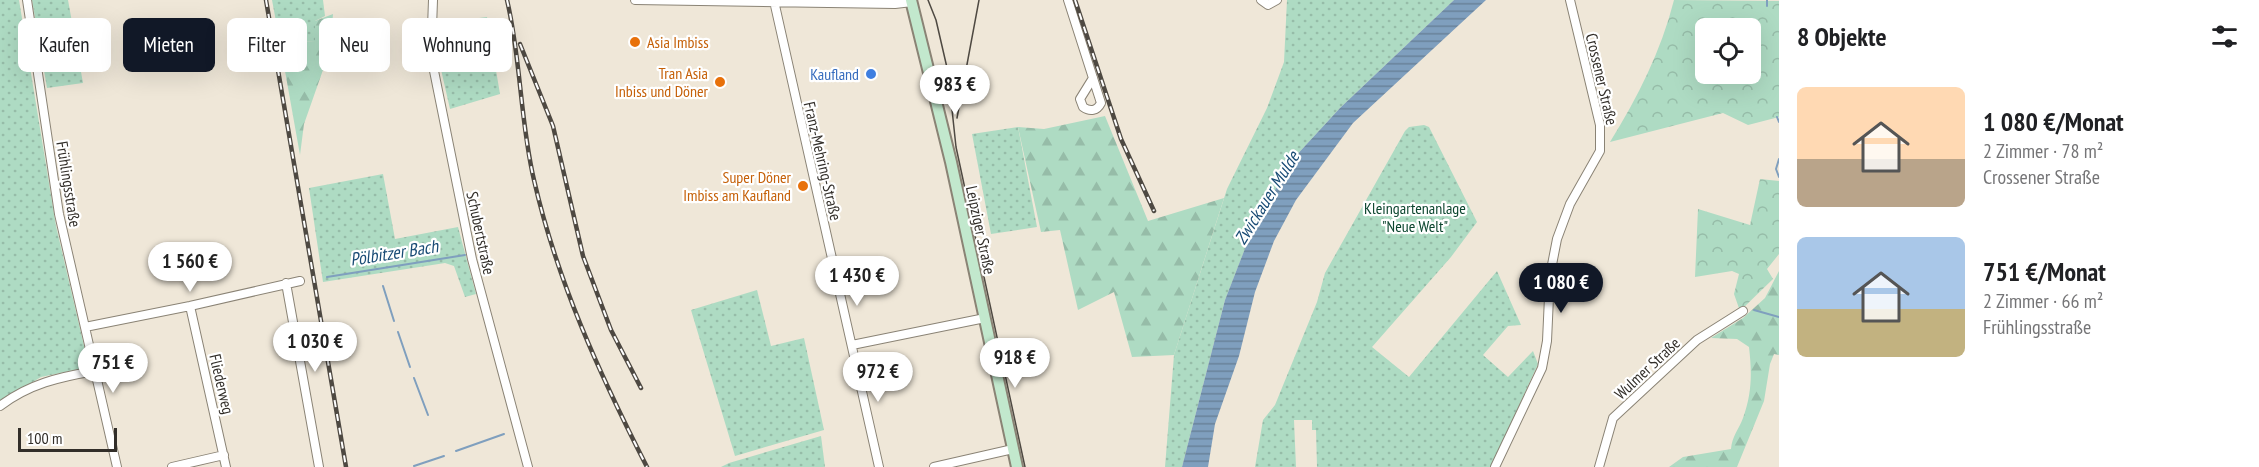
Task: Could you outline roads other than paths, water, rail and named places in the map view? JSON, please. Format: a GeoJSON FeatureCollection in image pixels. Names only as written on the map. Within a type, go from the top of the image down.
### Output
{"type":"FeatureCollection","features":[{"type":"Feature","properties":{"kind":"street","name":"Frühlingsstraße"},"geometry":{"type":"LineString","coordinates":[[27,0],[59,214],[117,467]]}},
{"type":"Feature","properties":{"kind":"street","name":"Schubertstraße"},"geometry":{"type":"LineString","coordinates":[[433,0],[430,56],[472,259],[528,467]]}},
{"type":"Feature","properties":{"kind":"street"},"geometry":{"type":"LineString","coordinates":[[635,0],[895,4],[912,1]]}},
{"type":"Feature","properties":{"kind":"street"},"geometry":{"type":"LineString","coordinates":[[1068,0],[1093,78]]}},
{"type":"Feature","properties":{"kind":"street"},"geometry":{"type":"LineString","coordinates":[[1261,0],[1268,5],[1277,0]]}},
{"type":"Feature","properties":{"kind":"street","name":"Crossener Straße"},"geometry":{"type":"LineString","coordinates":[[1495,467],[1542,368],[1547,341],[1550,275],[1557,239],[1570,204],[1600,151],[1600,125],[1570,0]]}},
{"type":"Feature","properties":{"kind":"street","name":"Franz-Mehring-Straße"},"geometry":{"type":"LineString","coordinates":[[774,1],[879,467]]}},
{"type":"Feature","properties":{"kind":"street","name":"Leipziger Straße"},"geometry":{"type":"LineString","coordinates":[[912,1],[951,162],[1017,467]]}},
{"type":"Feature","properties":{"kind":"street"},"geometry":{"type":"LineString","coordinates":[[85,327],[190,306],[300,280]]}},
{"type":"Feature","properties":{"kind":"street"},"geometry":{"type":"LineString","coordinates":[[286,283],[319,467]]}},
{"type":"Feature","properties":{"kind":"street","name":"Fliederweg"},"geometry":{"type":"LineString","coordinates":[[190,306],[226,467]]}},
{"type":"Feature","properties":{"kind":"street","name":"Wulmer Straße"},"geometry":{"type":"LineString","coordinates":[[1599,467],[1613,418],[1697,340],[1743,311]]}},
{"type":"Feature","properties":{"kind":"street"},"geometry":{"type":"LineString","coordinates":[[852,345],[985,318]]}},
{"type":"Feature","properties":{"kind":"street"},"geometry":{"type":"LineString","coordinates":[[0,406],[21,392],[45,381],[95,371]]}},
{"type":"Feature","properties":{"kind":"street"},"geometry":{"type":"LineString","coordinates":[[934,467],[1013,449]]}},
{"type":"Feature","properties":{"kind":"street"},"geometry":{"type":"LineString","coordinates":[[172,467],[224,455]]}},
{"type":"Feature","properties":{"kind":"water"},"geometry":{"type":"Polygon","coordinates":[[[1454,0],[1486,0],[1353,123],[1296,200],[1274,241],[1255,292],[1239,356],[1215,424],[1208,467],[1182,467],[1225,300],[1253,228],[1293,159],[1340,108],[1454,0]]]}},
{"type":"Feature","properties":{"kind":"waterway"},"geometry":{"type":"LineString","coordinates":[[1767,0],[1767,6]]}},
{"type":"Feature","properties":{"kind":"waterway"},"geometry":{"type":"LineString","coordinates":[[1777,117],[1779,122]]}},
{"type":"Feature","properties":{"kind":"waterway"},"geometry":{"type":"LineString","coordinates":[[1779,159],[1776,169],[1779,177]]}},
{"type":"Feature","properties":{"kind":"waterway","name":"Pölbitzer Bach"},"geometry":{"type":"LineString","coordinates":[[327,277],[465,255]]}},
{"type":"Feature","properties":{"kind":"waterway"},"geometry":{"type":"LineString","coordinates":[[383,286],[394,321]]}},
{"type":"Feature","properties":{"kind":"waterway"},"geometry":{"type":"LineString","coordinates":[[1754,310],[1779,317]]}},
{"type":"Feature","properties":{"kind":"waterway"},"geometry":{"type":"LineString","coordinates":[[398,332],[410,367]]}},
{"type":"Feature","properties":{"kind":"waterway"},"geometry":{"type":"LineString","coordinates":[[414,378],[428,415]]}},
{"type":"Feature","properties":{"kind":"waterway"},"geometry":{"type":"LineString","coordinates":[[456,451],[504,434]]}},
{"type":"Feature","properties":{"kind":"waterway"},"geometry":{"type":"LineString","coordinates":[[414,466],[444,456]]}},
{"type":"Feature","properties":{"kind":"tram line"},"geometry":{"type":"LineString","coordinates":[[928,0],[936,20],[948,72],[956,147],[1025,467]]}},
{"type":"Feature","properties":{"kind":"tram line"},"geometry":{"type":"LineString","coordinates":[[957,118],[979,0]]}},
{"type":"Feature","properties":{"kind":"railway"},"geometry":{"type":"LineString","coordinates":[[266,0],[346,467]]}},
{"type":"Feature","properties":{"kind":"railway"},"geometry":{"type":"LineString","coordinates":[[507,0],[512,22],[529,158],[555,255],[567,291],[597,362],[647,467]]}},
{"type":"Feature","properties":{"kind":"railway"},"geometry":{"type":"LineString","coordinates":[[1075,0],[1121,139],[1154,211]]}},
{"type":"Feature","properties":{"kind":"railway"},"geometry":{"type":"LineString","coordinates":[[520,44],[553,126],[583,256],[611,330],[641,388]]}},
{"type":"Feature","properties":{"kind":"place","name":"Asia Imbiss"},"geometry":{"type":"Point","coordinates":[635,42]}},
{"type":"Feature","properties":{"kind":"place","name":"Kaufland"},"geometry":{"type":"Point","coordinates":[871,74]}},
{"type":"Feature","properties":{"kind":"place","name":"Tran Asia Inbiss und Döner"},"geometry":{"type":"Point","coordinates":[720,82]}},
{"type":"Feature","properties":{"kind":"place","name":"Super Döner Imbiss am Kaufland"},"geometry":{"type":"Point","coordinates":[803,186]}},
{"type":"Feature","properties":{"kind":"water label","name":"Zwickauer Mulde"},"geometry":{"type":"Point","coordinates":[1267,198]}},
{"type":"Feature","properties":{"kind":"park label","name":"Kleingartenanlage \"Neue Welt\""},"geometry":{"type":"Point","coordinates":[1415,217]}}]}
